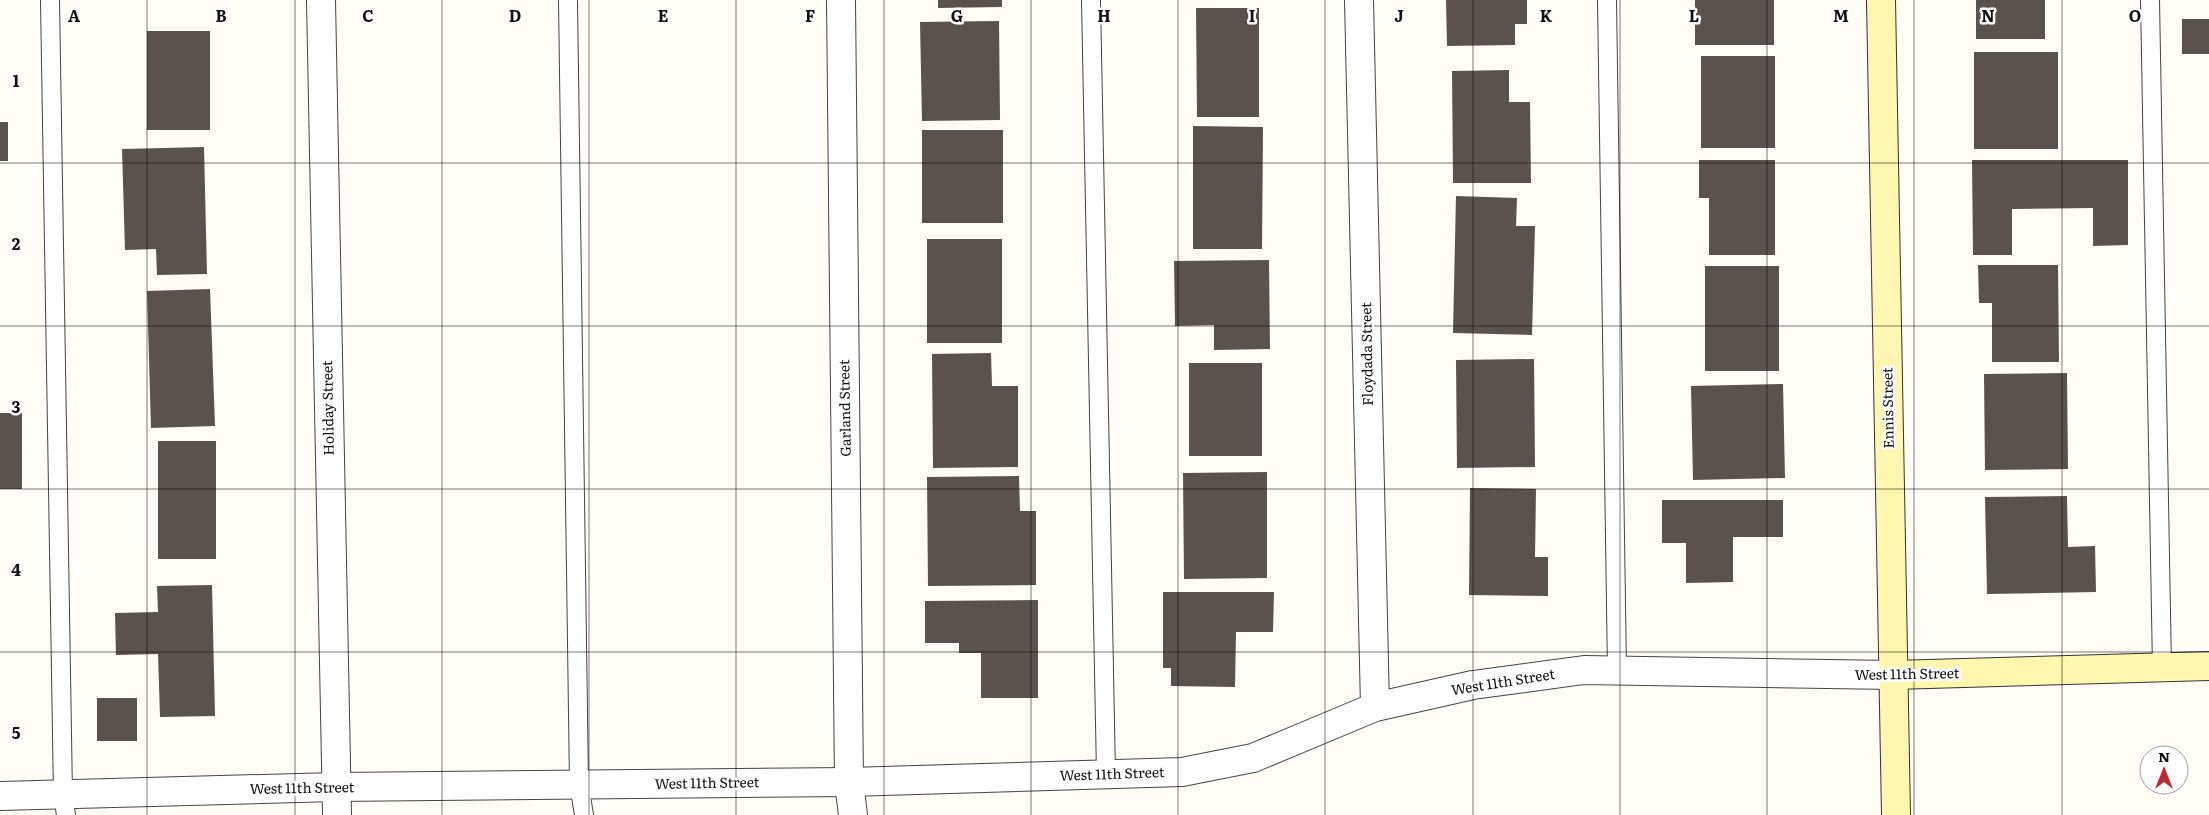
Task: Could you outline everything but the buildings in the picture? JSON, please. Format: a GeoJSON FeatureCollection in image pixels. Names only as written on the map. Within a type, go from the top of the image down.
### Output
{"type":"FeatureCollection","features":[{"type":"Feature","properties":{"kind":"main road","name":"Ennis Street"},"geometry":{"type":"LineString","coordinates":[[1881,0],[1896,815]]}},
{"type":"Feature","properties":{"kind":"main road","name":"West 11th Street"},"geometry":{"type":"LineString","coordinates":[[1893,675],[2209,666]]}},
{"type":"Feature","properties":{"kind":"street","name":"Holiday Street"},"geometry":{"type":"LineString","coordinates":[[321,0],[337,815]]}},
{"type":"Feature","properties":{"kind":"street","name":"Garland Street"},"geometry":{"type":"LineString","coordinates":[[841,0],[849,782],[853,815]]}},
{"type":"Feature","properties":{"kind":"street","name":"Floydada Street"},"geometry":{"type":"LineString","coordinates":[[1359,0],[1375,707]]}},
{"type":"Feature","properties":{"kind":"street","name":"West 11th Street"},"geometry":{"type":"LineString","coordinates":[[0,796],[65,805],[335,786],[849,782],[1182,772],[1253,758],[1375,707],[1472,685],[1584,670],[1893,675]]}},
{"type":"Feature","properties":{"kind":"lane"},"geometry":{"type":"LineString","coordinates":[[50,0],[65,805]]}},
{"type":"Feature","properties":{"kind":"lane"},"geometry":{"type":"LineString","coordinates":[[568,0],[579,784],[584,815]]}},
{"type":"Feature","properties":{"kind":"lane"},"geometry":{"type":"LineString","coordinates":[[1090,0],[1106,774]]}},
{"type":"Feature","properties":{"kind":"lane"},"geometry":{"type":"LineString","coordinates":[[1607,0],[1617,671]]}},
{"type":"Feature","properties":{"kind":"lane"},"geometry":{"type":"LineString","coordinates":[[2150,0],[2162,668]]}}]}
